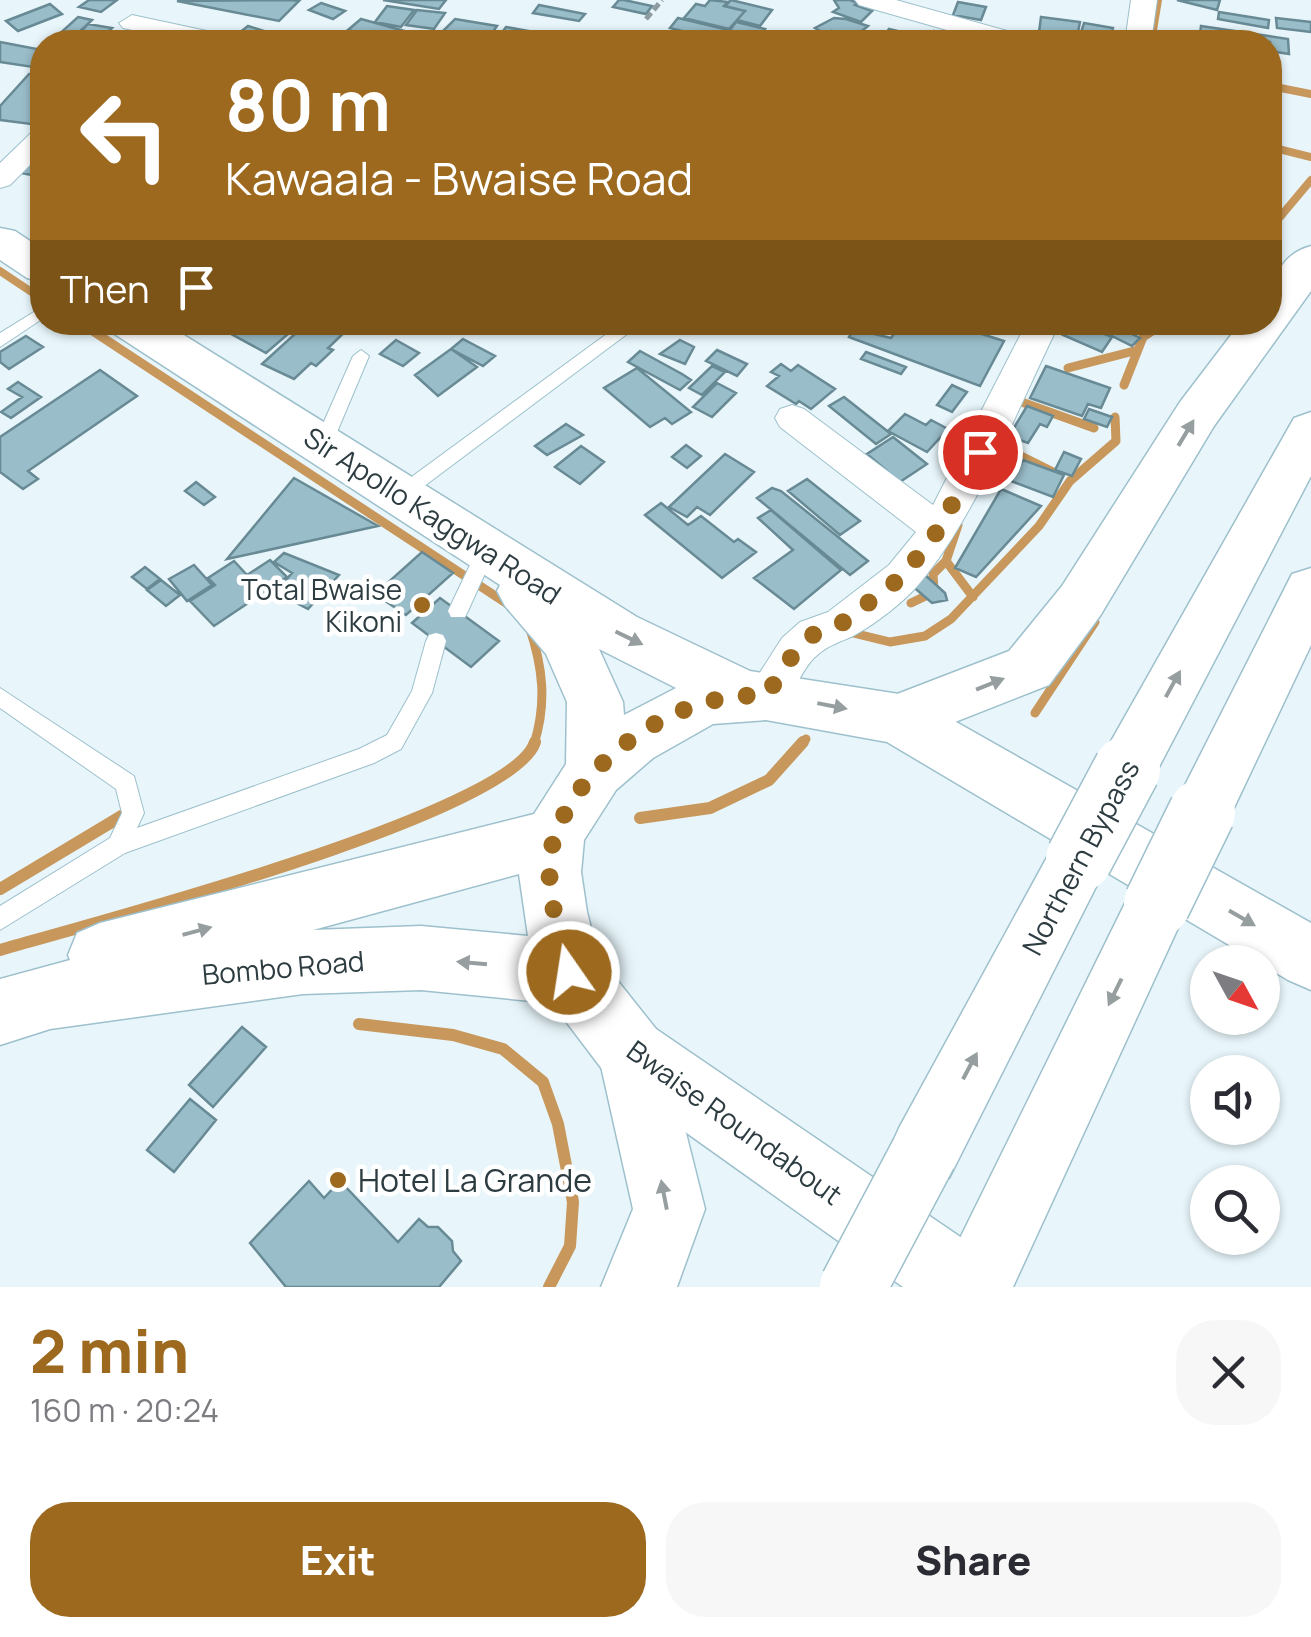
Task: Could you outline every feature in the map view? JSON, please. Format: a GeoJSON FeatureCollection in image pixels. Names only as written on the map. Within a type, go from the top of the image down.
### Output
{"type":"FeatureCollection","features":[{"type":"Feature","properties":{"kind":"main road"},"geometry":{"type":"LineString","coordinates":[[1282,300],[1311,260]]}},
{"type":"Feature","properties":{"kind":"main road","name":"Sir Apollo Kaggwa Road"},"geometry":{"type":"LineString","coordinates":[[150,335],[618,633],[755,696]]}},
{"type":"Feature","properties":{"kind":"main road"},"geometry":{"type":"LineString","coordinates":[[900,719],[1029,668],[1081,601],[1197,414],[1255,335]]}},
{"type":"Feature","properties":{"kind":"main road","name":"Northern Bypass"},"geometry":{"type":"LineString","coordinates":[[853,1287],[1126,769],[1311,430]]}},
{"type":"Feature","properties":{"kind":"main road"},"geometry":{"type":"LineString","coordinates":[[487,549],[568,641],[595,702],[596,771]]}},
{"type":"Feature","properties":{"kind":"main road"},"geometry":{"type":"LineString","coordinates":[[970,1287],[1311,589]]}},
{"type":"Feature","properties":{"kind":"main road","name":"Bwaise Roundabout"},"geometry":{"type":"LineString","coordinates":[[970,1287],[632,1054],[569,972],[554,912],[550,872],[554,838],[572,801],[596,771],[632,740],[706,701],[755,696],[900,719],[1311,958]]}},
{"type":"Feature","properties":{"kind":"main road","name":"Bombo Road"},"geometry":{"type":"LineString","coordinates":[[0,978],[156,942],[554,838]]}},
{"type":"Feature","properties":{"kind":"main road","name":"Bombo Road"},"geometry":{"type":"LineString","coordinates":[[0,1012],[50,996],[303,962],[421,958],[569,972]]}},
{"type":"Feature","properties":{"kind":"main road"},"geometry":{"type":"LineString","coordinates":[[632,1054],[668,1210],[640,1287]]}},
{"type":"Feature","properties":{"kind":"street"},"geometry":{"type":"LineString","coordinates":[[126,30],[149,0]]}},
{"type":"Feature","properties":{"kind":"street"},"geometry":{"type":"LineString","coordinates":[[868,0],[974,30]]}},
{"type":"Feature","properties":{"kind":"street"},"geometry":{"type":"LineString","coordinates":[[1140,30],[1144,0]]}},
{"type":"Feature","properties":{"kind":"street"},"geometry":{"type":"LineString","coordinates":[[0,179],[30,150]]}},
{"type":"Feature","properties":{"kind":"street"},"geometry":{"type":"LineString","coordinates":[[755,696],[814,634],[842,623],[903,576],[939,529],[1037,335]]}},
{"type":"Feature","properties":{"kind":"street"},"geometry":{"type":"LineString","coordinates":[[792,418],[939,529]]}},
{"type":"Feature","properties":{"kind":"lane"},"geometry":{"type":"LineString","coordinates":[[0,340],[30,320]]}},
{"type":"Feature","properties":{"kind":"lane"},"geometry":{"type":"LineString","coordinates":[[401,494],[617,335]]}},
{"type":"Feature","properties":{"kind":"lane"},"geometry":{"type":"LineString","coordinates":[[323,444],[360,356]]}},
{"type":"Feature","properties":{"kind":"lane"},"geometry":{"type":"LineString","coordinates":[[458,611],[487,549]]}},
{"type":"Feature","properties":{"kind":"lane"},"geometry":{"type":"LineString","coordinates":[[0,919],[118,845],[366,756],[394,742],[422,693],[436,641]]}},
{"type":"Feature","properties":{"kind":"lane"},"geometry":{"type":"LineString","coordinates":[[0,697],[126,782],[133,813],[118,845]]}},
{"type":"Feature","properties":{"kind":"path"},"geometry":{"type":"LineString","coordinates":[[646,19],[662,0]]}},
{"type":"Feature","properties":{"kind":"building"},"geometry":{"type":"Polygon","coordinates":[[[89,0],[117,0],[101,12],[79,7],[89,0]]]}},
{"type":"Feature","properties":{"kind":"building"},"geometry":{"type":"Polygon","coordinates":[[[383,0],[446,0],[439,9],[383,0]]]}},
{"type":"Feature","properties":{"kind":"building"},"geometry":{"type":"Polygon","coordinates":[[[619,0],[652,6],[646,14],[613,7],[619,0]]]}},
{"type":"Feature","properties":{"kind":"building"},"geometry":{"type":"Polygon","coordinates":[[[710,0],[728,2],[724,6],[745,11],[729,29],[684,18],[696,4],[705,6],[710,0]]]}},
{"type":"Feature","properties":{"kind":"building"},"geometry":{"type":"Polygon","coordinates":[[[731,0],[772,10],[760,26],[737,20],[745,11],[725,6],[731,0]]]}},
{"type":"Feature","properties":{"kind":"building"},"geometry":{"type":"Polygon","coordinates":[[[834,0],[850,0],[872,11],[861,22],[833,12],[839,8],[834,0]]]}},
{"type":"Feature","properties":{"kind":"building"},"geometry":{"type":"Polygon","coordinates":[[[1177,0],[1220,0],[1217,10],[1177,0]]]}},
{"type":"Feature","properties":{"kind":"building"},"geometry":{"type":"Polygon","coordinates":[[[177,1],[299,1],[279,21],[177,1]]]}},
{"type":"Feature","properties":{"kind":"building"},"geometry":{"type":"Polygon","coordinates":[[[958,2],[986,7],[981,20],[953,15],[958,2]]]}},
{"type":"Feature","properties":{"kind":"building"},"geometry":{"type":"Polygon","coordinates":[[[321,3],[345,11],[333,19],[309,10],[321,3]]]}},
{"type":"Feature","properties":{"kind":"building"},"geometry":{"type":"Polygon","coordinates":[[[50,4],[62,14],[18,31],[6,21],[50,4]]]}},
{"type":"Feature","properties":{"kind":"building"},"geometry":{"type":"Polygon","coordinates":[[[539,5],[585,14],[579,21],[533,13],[539,5]]]}},
{"type":"Feature","properties":{"kind":"building"},"geometry":{"type":"Polygon","coordinates":[[[387,6],[414,10],[401,27],[375,22],[387,6]]]}},
{"type":"Feature","properties":{"kind":"building"},"geometry":{"type":"Polygon","coordinates":[[[417,10],[445,13],[434,29],[406,25],[417,10]]]}},
{"type":"Feature","properties":{"kind":"building"},"geometry":{"type":"Polygon","coordinates":[[[1219,12],[1269,20],[1268,28],[1218,19],[1219,12]]]}},
{"type":"Feature","properties":{"kind":"building"},"geometry":{"type":"Polygon","coordinates":[[[78,17],[92,20],[82,30],[64,30],[78,17]]]}},
{"type":"Feature","properties":{"kind":"building"},"geometry":{"type":"Polygon","coordinates":[[[1041,17],[1080,22],[1078,30],[1039,30],[1041,17]]]}},
{"type":"Feature","properties":{"kind":"building"},"geometry":{"type":"Polygon","coordinates":[[[678,18],[729,30],[678,30],[670,28],[678,18]]]}},
{"type":"Feature","properties":{"kind":"building"},"geometry":{"type":"Polygon","coordinates":[[[834,18],[868,26],[863,30],[815,28],[834,18]]]}},
{"type":"Feature","properties":{"kind":"building"},"geometry":{"type":"Polygon","coordinates":[[[1276,18],[1311,22],[1311,32],[1277,28],[1276,18]]]}},
{"type":"Feature","properties":{"kind":"building"},"geometry":{"type":"Polygon","coordinates":[[[361,19],[401,30],[348,30],[361,19]]]}},
{"type":"Feature","properties":{"kind":"building"},"geometry":{"type":"Polygon","coordinates":[[[455,19],[497,26],[494,30],[444,30],[455,19]]]}},
{"type":"Feature","properties":{"kind":"building"},"geometry":{"type":"Polygon","coordinates":[[[736,22],[765,29],[764,30],[730,30],[736,22]]]}},
{"type":"Feature","properties":{"kind":"building"},"geometry":{"type":"Polygon","coordinates":[[[1084,23],[1113,28],[1112,30],[1082,30],[1084,23]]]}},
{"type":"Feature","properties":{"kind":"building"},"geometry":{"type":"Polygon","coordinates":[[[88,24],[112,28],[110,30],[82,30],[88,24]]]}},
{"type":"Feature","properties":{"kind":"building"},"geometry":{"type":"Polygon","coordinates":[[[1282,38],[1288,39],[1289,54],[1282,53],[1282,38]]]}},
{"type":"Feature","properties":{"kind":"building"},"geometry":{"type":"Polygon","coordinates":[[[0,42],[30,48],[30,67],[0,62],[0,42]]]}},
{"type":"Feature","properties":{"kind":"building"},"geometry":{"type":"Polygon","coordinates":[[[30,74],[30,124],[0,120],[0,106],[30,74]]]}},
{"type":"Feature","properties":{"kind":"building"},"geometry":{"type":"Polygon","coordinates":[[[233,335],[287,335],[266,353],[233,335]]]}},
{"type":"Feature","properties":{"kind":"building"},"geometry":{"type":"Polygon","coordinates":[[[294,335],[342,335],[316,366],[311,363],[294,379],[262,364],[294,335]]]}},
{"type":"Feature","properties":{"kind":"building"},"geometry":{"type":"Polygon","coordinates":[[[985,335],[1004,341],[980,386],[849,337],[985,335]]]}},
{"type":"Feature","properties":{"kind":"building"},"geometry":{"type":"Polygon","coordinates":[[[1063,335],[1112,337],[1102,352],[1063,335]]]}},
{"type":"Feature","properties":{"kind":"building"},"geometry":{"type":"Polygon","coordinates":[[[1110,335],[1140,338],[1132,346],[1110,335]]]}},
{"type":"Feature","properties":{"kind":"building"},"geometry":{"type":"Polygon","coordinates":[[[26,336],[43,347],[9,369],[0,362],[0,352],[26,336]]]}},
{"type":"Feature","properties":{"kind":"building"},"geometry":{"type":"Polygon","coordinates":[[[463,339],[495,356],[483,366],[451,349],[463,339]]]}},
{"type":"Feature","properties":{"kind":"building"},"geometry":{"type":"Polygon","coordinates":[[[396,340],[419,353],[403,366],[380,354],[396,340]]]}},
{"type":"Feature","properties":{"kind":"building"},"geometry":{"type":"Polygon","coordinates":[[[680,340],[694,347],[685,364],[660,354],[680,340]]]}},
{"type":"Feature","properties":{"kind":"building"},"geometry":{"type":"Polygon","coordinates":[[[451,349],[477,367],[438,396],[415,375],[451,349]]]}},
{"type":"Feature","properties":{"kind":"building"},"geometry":{"type":"Polygon","coordinates":[[[717,350],[747,364],[737,376],[706,361],[717,350]]]}},
{"type":"Feature","properties":{"kind":"building"},"geometry":{"type":"Polygon","coordinates":[[[640,351],[691,380],[680,390],[628,362],[640,351]]]}},
{"type":"Feature","properties":{"kind":"building"},"geometry":{"type":"Polygon","coordinates":[[[866,352],[906,367],[901,374],[861,359],[866,352]]]}},
{"type":"Feature","properties":{"kind":"building"},"geometry":{"type":"Polygon","coordinates":[[[781,364],[791,371],[798,365],[835,389],[811,409],[799,401],[796,404],[767,386],[779,376],[771,372],[781,364]]]}},
{"type":"Feature","properties":{"kind":"building"},"geometry":{"type":"Polygon","coordinates":[[[712,366],[725,372],[702,395],[689,388],[712,366]]]}},
{"type":"Feature","properties":{"kind":"building"},"geometry":{"type":"Polygon","coordinates":[[[1046,366],[1110,388],[1101,408],[1088,404],[1082,416],[1030,398],[1046,366]]]}},
{"type":"Feature","properties":{"kind":"building"},"geometry":{"type":"Polygon","coordinates":[[[637,368],[691,412],[672,424],[665,418],[650,427],[604,388],[637,368]]]}},
{"type":"Feature","properties":{"kind":"building"},"geometry":{"type":"Polygon","coordinates":[[[100,370],[137,396],[28,471],[38,479],[23,489],[0,472],[0,437],[100,370]]]}},
{"type":"Feature","properties":{"kind":"building"},"geometry":{"type":"Polygon","coordinates":[[[18,382],[41,397],[11,418],[1,412],[22,397],[8,389],[18,382]]]}},
{"type":"Feature","properties":{"kind":"building"},"geometry":{"type":"Polygon","coordinates":[[[717,383],[736,393],[712,417],[693,407],[717,383]]]}},
{"type":"Feature","properties":{"kind":"building"},"geometry":{"type":"Polygon","coordinates":[[[952,385],[967,392],[952,412],[937,405],[952,385]]]}},
{"type":"Feature","properties":{"kind":"building"},"geometry":{"type":"Polygon","coordinates":[[[844,397],[891,434],[876,444],[829,406],[844,397]]]}},
{"type":"Feature","properties":{"kind":"building"},"geometry":{"type":"Polygon","coordinates":[[[1027,406],[1053,416],[1047,427],[1040,424],[1028,443],[1009,436],[1027,406]]]}},
{"type":"Feature","properties":{"kind":"building"},"geometry":{"type":"Polygon","coordinates":[[[1089,409],[1112,417],[1107,427],[1084,419],[1089,409]]]}},
{"type":"Feature","properties":{"kind":"building"},"geometry":{"type":"Polygon","coordinates":[[[905,414],[926,425],[931,420],[948,429],[927,452],[888,431],[905,414]]]}},
{"type":"Feature","properties":{"kind":"building"},"geometry":{"type":"Polygon","coordinates":[[[566,424],[583,435],[547,455],[535,446],[566,424]]]}},
{"type":"Feature","properties":{"kind":"building"},"geometry":{"type":"Polygon","coordinates":[[[893,437],[927,464],[900,482],[867,454],[893,437]]]}},
{"type":"Feature","properties":{"kind":"building"},"geometry":{"type":"Polygon","coordinates":[[[686,445],[701,456],[687,468],[672,457],[686,445]]]}},
{"type":"Feature","properties":{"kind":"building"},"geometry":{"type":"Polygon","coordinates":[[[581,446],[604,462],[580,484],[555,467],[581,446]]]}},
{"type":"Feature","properties":{"kind":"building"},"geometry":{"type":"Polygon","coordinates":[[[1064,452],[1081,459],[1072,476],[1055,470],[1064,452]]]}},
{"type":"Feature","properties":{"kind":"building"},"geometry":{"type":"Polygon","coordinates":[[[725,454],[754,472],[710,515],[697,507],[687,517],[669,507],[725,454]]]}},
{"type":"Feature","properties":{"kind":"building"},"geometry":{"type":"Polygon","coordinates":[[[1023,460],[1064,475],[1053,497],[1011,481],[1023,460]]]}},
{"type":"Feature","properties":{"kind":"building"},"geometry":{"type":"Polygon","coordinates":[[[294,478],[378,526],[227,559],[294,478]]]}},
{"type":"Feature","properties":{"kind":"building"},"geometry":{"type":"Polygon","coordinates":[[[807,479],[860,521],[840,535],[788,491],[807,479]]]}},
{"type":"Feature","properties":{"kind":"building"},"geometry":{"type":"Polygon","coordinates":[[[196,482],[215,497],[204,505],[185,491],[196,482]]]}},
{"type":"Feature","properties":{"kind":"building"},"geometry":{"type":"Polygon","coordinates":[[[772,488],[781,491],[868,561],[850,575],[757,498],[772,488]]]}},
{"type":"Feature","properties":{"kind":"building"},"geometry":{"type":"Polygon","coordinates":[[[1001,489],[1041,506],[976,577],[955,568],[1001,489]]]}},
{"type":"Feature","properties":{"kind":"building"},"geometry":{"type":"Polygon","coordinates":[[[661,503],[688,525],[701,516],[734,542],[738,539],[756,552],[722,578],[645,515],[661,503]]]}},
{"type":"Feature","properties":{"kind":"building"},"geometry":{"type":"Polygon","coordinates":[[[771,510],[841,570],[794,609],[754,578],[793,550],[758,518],[771,510]]]}},
{"type":"Feature","properties":{"kind":"building"},"geometry":{"type":"Polygon","coordinates":[[[422,552],[453,573],[406,615],[375,594],[422,552]]]}},
{"type":"Feature","properties":{"kind":"building"},"geometry":{"type":"Polygon","coordinates":[[[284,553],[339,575],[308,609],[275,592],[292,573],[274,562],[284,553]]]}},
{"type":"Feature","properties":{"kind":"building"},"geometry":{"type":"Polygon","coordinates":[[[270,560],[287,577],[214,626],[190,601],[215,585],[208,578],[234,561],[247,575],[270,560]]]}},
{"type":"Feature","properties":{"kind":"building"},"geometry":{"type":"Polygon","coordinates":[[[194,565],[212,585],[187,601],[169,579],[194,565]]]}},
{"type":"Feature","properties":{"kind":"building"},"geometry":{"type":"Polygon","coordinates":[[[145,567],[160,579],[147,589],[132,577],[145,567]]]}},
{"type":"Feature","properties":{"kind":"building"},"geometry":{"type":"Polygon","coordinates":[[[924,574],[945,593],[947,600],[932,603],[910,584],[924,574]]]}},
{"type":"Feature","properties":{"kind":"building"},"geometry":{"type":"Polygon","coordinates":[[[161,580],[180,595],[166,606],[147,590],[161,580]]]}},
{"type":"Feature","properties":{"kind":"building"},"geometry":{"type":"Polygon","coordinates":[[[440,598],[499,641],[471,667],[412,623],[440,598]]]}},
{"type":"Feature","properties":{"kind":"building"},"geometry":{"type":"Polygon","coordinates":[[[343,609],[357,619],[343,632],[328,622],[343,609]]]}},
{"type":"Feature","properties":{"kind":"building"},"geometry":{"type":"Polygon","coordinates":[[[242,1027],[266,1047],[213,1107],[189,1085],[242,1027]]]}},
{"type":"Feature","properties":{"kind":"building"},"geometry":{"type":"Polygon","coordinates":[[[190,1099],[216,1120],[174,1172],[147,1150],[190,1099]]]}},
{"type":"Feature","properties":{"kind":"building"},"geometry":{"type":"Polygon","coordinates":[[[309,1181],[324,1198],[340,1181],[398,1242],[419,1219],[428,1227],[438,1227],[452,1241],[453,1251],[461,1261],[439,1287],[286,1287],[250,1243],[309,1181]]]}},
{"type":"Feature","properties":{"kind":"waterway"},"geometry":{"type":"LineString","coordinates":[[1153,30],[1158,0]]}},
{"type":"Feature","properties":{"kind":"waterway"},"geometry":{"type":"LineString","coordinates":[[1282,88],[1311,94]]}},
{"type":"Feature","properties":{"kind":"waterway"},"geometry":{"type":"LineString","coordinates":[[1282,150],[1311,157]]}},
{"type":"Feature","properties":{"kind":"waterway"},"geometry":{"type":"LineString","coordinates":[[1282,215],[1311,180]]}},
{"type":"Feature","properties":{"kind":"waterway"},"geometry":{"type":"LineString","coordinates":[[0,271],[30,291]]}},
{"type":"Feature","properties":{"kind":"waterway"},"geometry":{"type":"LineString","coordinates":[[99,335],[512,607]]}},
{"type":"Feature","properties":{"kind":"waterway"},"geometry":{"type":"LineString","coordinates":[[1138,350],[1146,335]]}},
{"type":"Feature","properties":{"kind":"waterway"},"geometry":{"type":"LineString","coordinates":[[1068,368],[1138,350]]}},
{"type":"Feature","properties":{"kind":"waterway"},"geometry":{"type":"LineString","coordinates":[[1124,385],[1138,350]]}},
{"type":"Feature","properties":{"kind":"waterway"},"geometry":{"type":"LineString","coordinates":[[1016,400],[1094,428]]}},
{"type":"Feature","properties":{"kind":"waterway"},"geometry":{"type":"LineString","coordinates":[[972,596],[1039,526],[1070,481],[1116,441],[1115,417]]}},
{"type":"Feature","properties":{"kind":"waterway"},"geometry":{"type":"LineString","coordinates":[[983,480],[987,472],[1001,476],[1017,454],[1055,473]]}},
{"type":"Feature","properties":{"kind":"waterway"},"geometry":{"type":"LineString","coordinates":[[946,561],[958,525]]}},
{"type":"Feature","properties":{"kind":"waterway"},"geometry":{"type":"LineString","coordinates":[[911,603],[934,592],[933,574],[946,561]]}},
{"type":"Feature","properties":{"kind":"waterway"},"geometry":{"type":"LineString","coordinates":[[946,561],[972,596]]}},
{"type":"Feature","properties":{"kind":"waterway"},"geometry":{"type":"LineString","coordinates":[[853,633],[890,642],[925,636],[951,619],[972,596]]}},
{"type":"Feature","properties":{"kind":"waterway"},"geometry":{"type":"LineString","coordinates":[[1035,713],[1095,622]]}},
{"type":"Feature","properties":{"kind":"waterway"},"geometry":{"type":"LineString","coordinates":[[529,626],[542,685],[534,743]]}},
{"type":"Feature","properties":{"kind":"waterway"},"geometry":{"type":"LineString","coordinates":[[803,742],[806,739]]}},
{"type":"Feature","properties":{"kind":"waterway"},"geometry":{"type":"LineString","coordinates":[[640,818],[710,808],[769,780],[803,742]]}},
{"type":"Feature","properties":{"kind":"waterway"},"geometry":{"type":"LineString","coordinates":[[0,950],[292,864],[379,833],[454,801],[509,771],[534,743]]}},
{"type":"Feature","properties":{"kind":"waterway"},"geometry":{"type":"LineString","coordinates":[[0,889],[130,811]]}},
{"type":"Feature","properties":{"kind":"waterway"},"geometry":{"type":"LineString","coordinates":[[359,1024],[453,1035],[503,1049],[543,1082],[558,1124],[573,1202],[570,1246],[549,1287]]}},
{"type":"Feature","properties":{"kind":"place","name":"Total Bwaise Kikoni"},"geometry":{"type":"Point","coordinates":[422,605]}},
{"type":"Feature","properties":{"kind":"place","name":"Hotel La Grande"},"geometry":{"type":"Point","coordinates":[338,1180]}},
{"type":"Feature","properties":{"kind":"route"},"geometry":{"type":"LineString","coordinates":[[569,972],[554,912],[550,872],[554,838],[572,801],[596,771],[632,740],[670,717],[706,701],[744,694],[766,696],[796,650],[814,634],[842,623],[903,576],[939,529],[980,452]]}}]}
